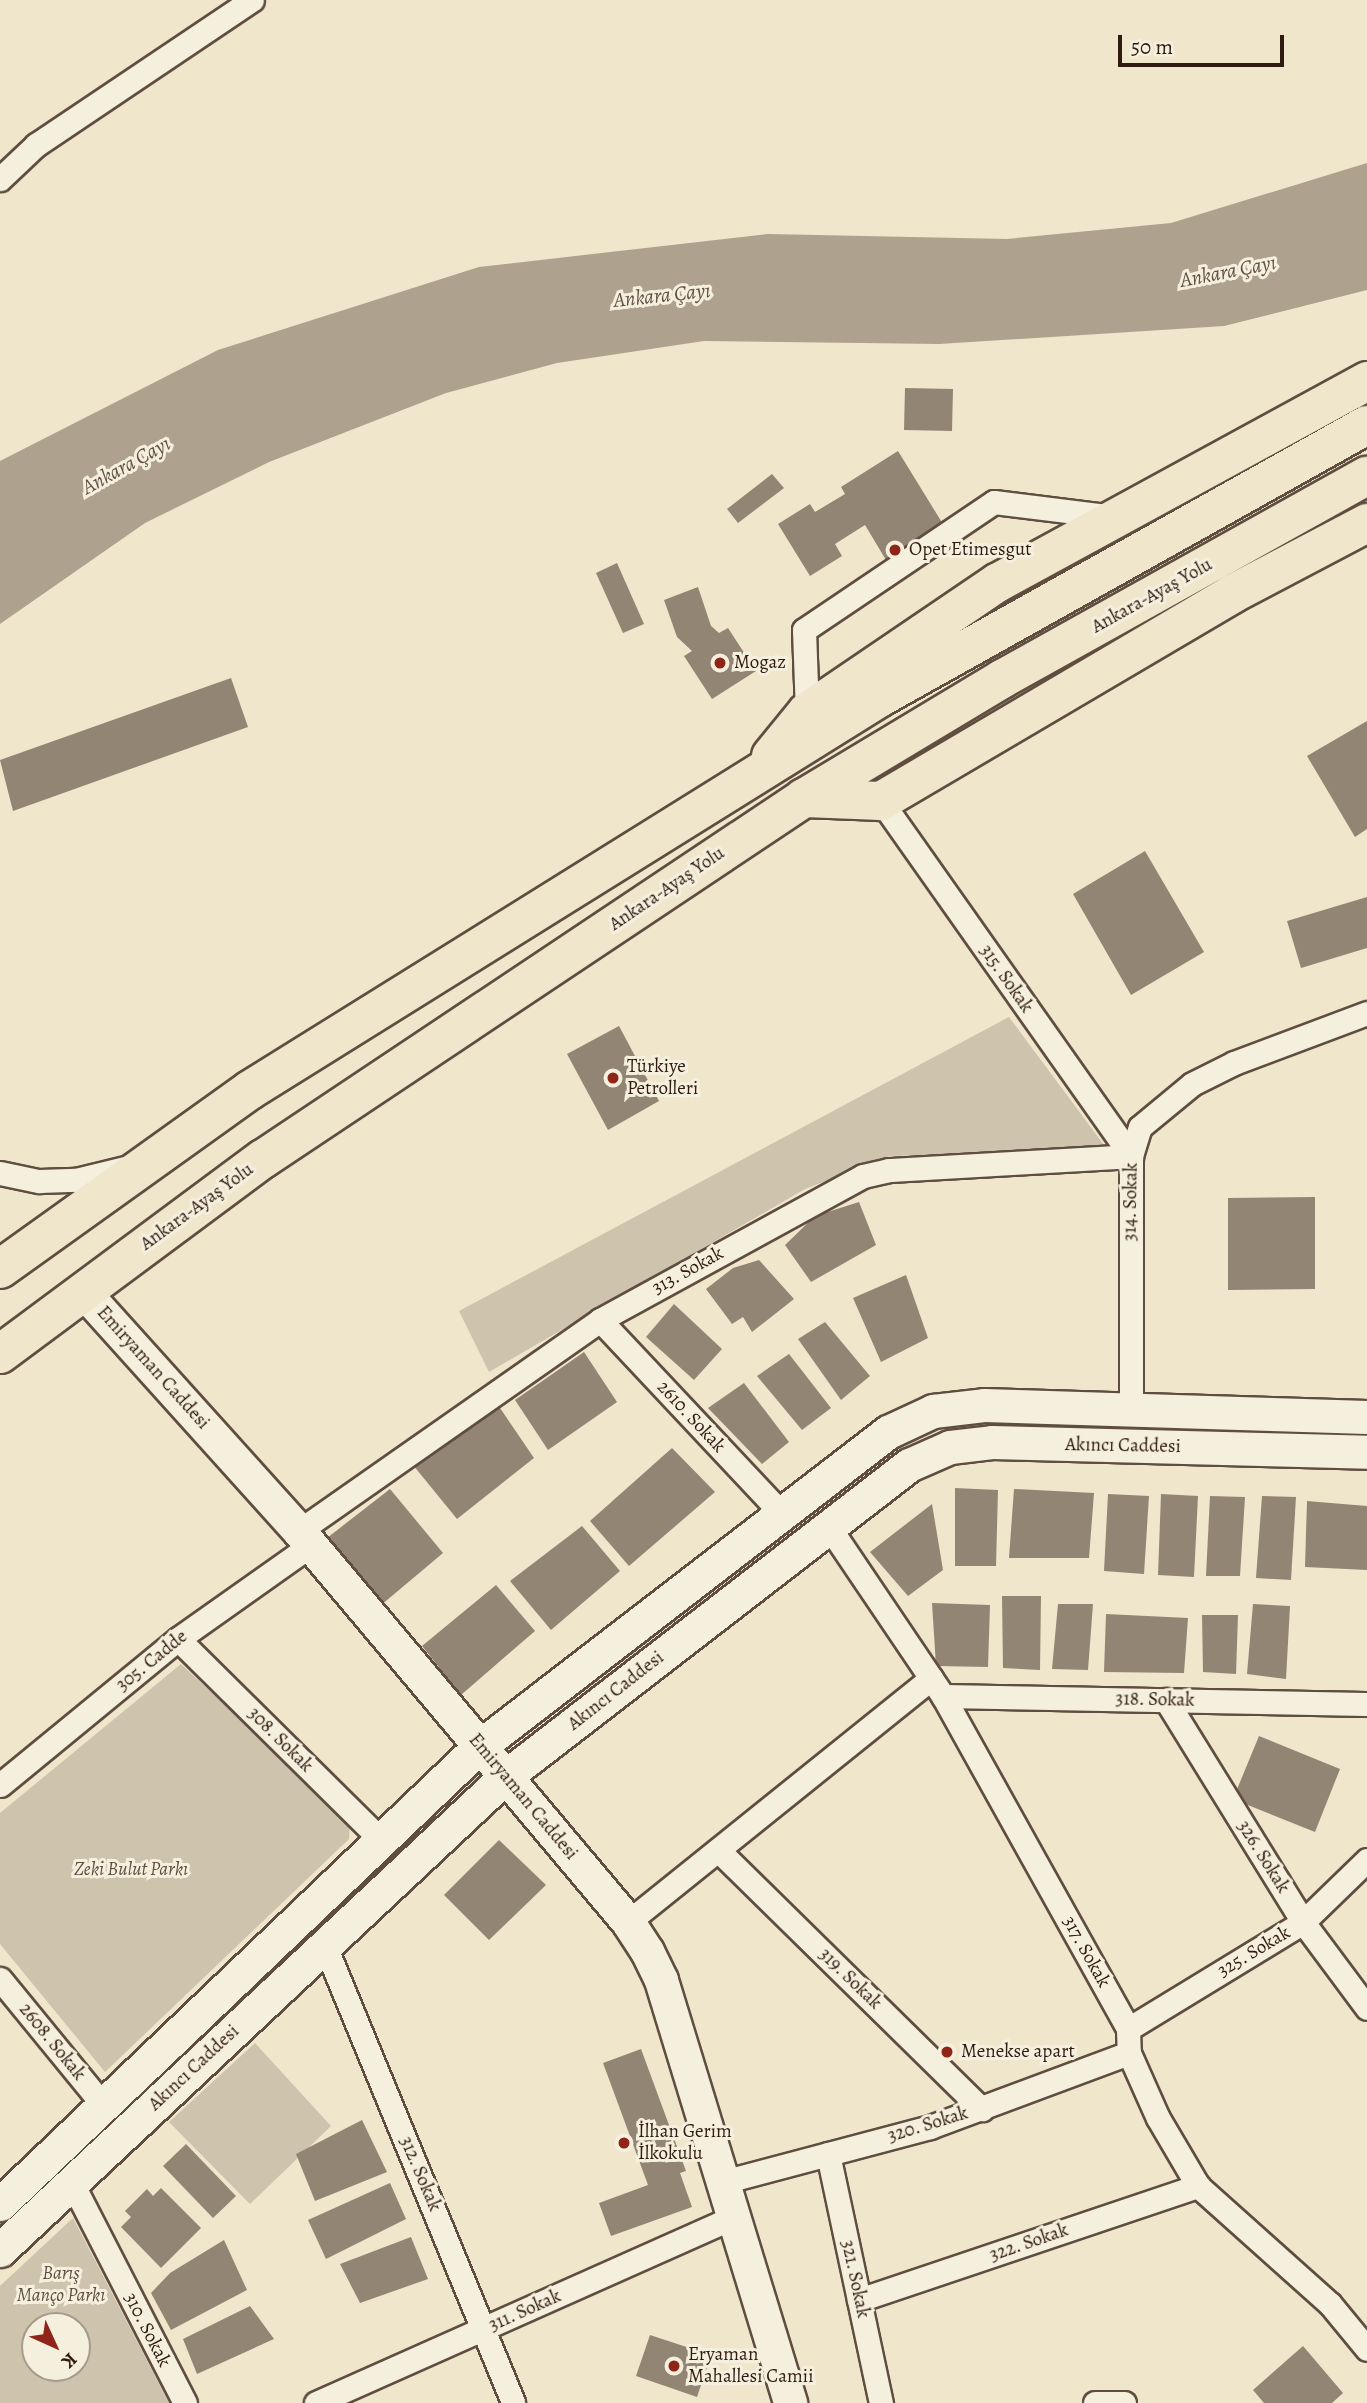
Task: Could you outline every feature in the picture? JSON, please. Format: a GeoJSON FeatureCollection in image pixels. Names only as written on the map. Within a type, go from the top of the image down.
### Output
{"type":"FeatureCollection","features":[{"type":"Feature","properties":{"kind":"highway"},"geometry":{"type":"LineString","coordinates":[[748,783],[807,712],[997,583],[1367,381]]}},
{"type":"Feature","properties":{"kind":"highway"},"geometry":{"type":"LineString","coordinates":[[0,1269],[250,1090],[748,783],[881,697],[1367,425]]}},
{"type":"Feature","properties":{"kind":"highway","name":"Ankara-Ayaş Yolu"},"geometry":{"type":"LineString","coordinates":[[0,1354],[82,1290],[263,1159],[804,798],[1002,679],[1367,476]]}},
{"type":"Feature","properties":{"kind":"highway"},"geometry":{"type":"LineString","coordinates":[[804,798],[881,802],[1232,594],[1367,523]]}},
{"type":"Feature","properties":{"kind":"street"},"geometry":{"type":"LineString","coordinates":[[0,179],[36,145],[252,0]]}},
{"type":"Feature","properties":{"kind":"street"},"geometry":{"type":"LineString","coordinates":[[807,712],[804,630],[994,502],[1114,517]]}},
{"type":"Feature","properties":{"kind":"street","name":"315. Sokak"},"geometry":{"type":"LineString","coordinates":[[881,802],[1131,1156]]}},
{"type":"Feature","properties":{"kind":"street","name":"314. Sokak"},"geometry":{"type":"LineString","coordinates":[[1130,1409],[1131,1156],[1140,1128],[1192,1084],[1367,1013]]}},
{"type":"Feature","properties":{"kind":"street","name":"313. Sokak"},"geometry":{"type":"LineString","coordinates":[[305,1538],[600,1320],[863,1176],[889,1170],[1131,1156]]}},
{"type":"Feature","properties":{"kind":"street"},"geometry":{"type":"LineString","coordinates":[[0,1173],[39,1181],[76,1180],[146,1164]]}},
{"type":"Feature","properties":{"kind":"street","name":"Emiryaman Caddesi"},"geometry":{"type":"LineString","coordinates":[[82,1290],[305,1538],[628,1922],[661,1980],[790,2403]]}},
{"type":"Feature","properties":{"kind":"street","name":"2610. Sokak"},"geometry":{"type":"LineString","coordinates":[[600,1320],[782,1514]]}},
{"type":"Feature","properties":{"kind":"street","name":"Akıncı Caddesi"},"geometry":{"type":"LineString","coordinates":[[0,2204],[480,1746],[888,1432],[933,1411],[984,1405],[1367,1417]]}},
{"type":"Feature","properties":{"kind":"street","name":"Akıncı Caddesi"},"geometry":{"type":"LineString","coordinates":[[0,2250],[506,1776],[909,1465],[930,1453],[971,1443],[1367,1452]]}},
{"type":"Feature","properties":{"kind":"street","name":"317. Sokak"},"geometry":{"type":"LineString","coordinates":[[829,1527],[937,1687],[1128,2029],[1129,2053],[1198,2186],[1357,2317],[1367,2349]]}},
{"type":"Feature","properties":{"kind":"street","name":"305. Cadde"},"geometry":{"type":"LineString","coordinates":[[0,1785],[305,1538]]}},
{"type":"Feature","properties":{"kind":"street","name":"308. Sokak"},"geometry":{"type":"LineString","coordinates":[[178,1639],[381,1840]]}},
{"type":"Feature","properties":{"kind":"street"},"geometry":{"type":"LineString","coordinates":[[628,1922],[718,1850],[937,1687]]}},
{"type":"Feature","properties":{"kind":"street","name":"318. Sokak"},"geometry":{"type":"LineString","coordinates":[[937,1687],[1166,1700],[1367,1704]]}},
{"type":"Feature","properties":{"kind":"street","name":"326. Sokak"},"geometry":{"type":"LineString","coordinates":[[1166,1700],[1303,1922],[1367,2008]]}},
{"type":"Feature","properties":{"kind":"street","name":"319. Sokak"},"geometry":{"type":"LineString","coordinates":[[718,1850],[982,2109]]}},
{"type":"Feature","properties":{"kind":"street","name":"325. Sokak"},"geometry":{"type":"LineString","coordinates":[[1128,2029],[1303,1922],[1367,1860]]}},
{"type":"Feature","properties":{"kind":"street","name":"312. Sokak"},"geometry":{"type":"LineString","coordinates":[[325,1946],[486,2329],[513,2403]]}},
{"type":"Feature","properties":{"kind":"street","name":"2608. Sokak"},"geometry":{"type":"LineString","coordinates":[[0,1979],[103,2105]]}},
{"type":"Feature","properties":{"kind":"street","name":"320. Sokak"},"geometry":{"type":"LineString","coordinates":[[723,2182],[982,2109],[1129,2053]]}},
{"type":"Feature","properties":{"kind":"street"},"geometry":{"type":"LineString","coordinates":[[103,2105],[127,2131]]}},
{"type":"Feature","properties":{"kind":"street","name":"321. Sokak"},"geometry":{"type":"LineString","coordinates":[[828,2154],[881,2403]]}},
{"type":"Feature","properties":{"kind":"street","name":"310. Sokak"},"geometry":{"type":"LineString","coordinates":[[72,2183],[185,2403]]}},
{"type":"Feature","properties":{"kind":"street","name":"322. Sokak"},"geometry":{"type":"LineString","coordinates":[[859,2300],[1198,2186]]}},
{"type":"Feature","properties":{"kind":"street","name":"311. Sokak"},"geometry":{"type":"LineString","coordinates":[[316,2403],[733,2217]]}},
{"type":"Feature","properties":{"kind":"street"},"geometry":{"type":"LineString","coordinates":[[1095,2403],[1124,2403]]}},
{"type":"Feature","properties":{"kind":"green space"},"geometry":{"type":"Polygon","coordinates":[[[1009,1017],[1104,1145],[1051,1152],[890,1156],[805,1189],[489,1372],[459,1311],[1009,1017]]]}},
{"type":"Feature","properties":{"kind":"green space","name":"Zeki Bulut Parkı"},"geometry":{"type":"Polygon","coordinates":[[[181,1664],[350,1821],[349,1839],[105,2072],[0,1944],[0,1813],[181,1664]]]}},
{"type":"Feature","properties":{"kind":"green space"},"geometry":{"type":"Polygon","coordinates":[[[255,2043],[331,2126],[250,2204],[169,2122],[255,2043]]]}},
{"type":"Feature","properties":{"kind":"green space","name":"Barış Manço Parkı"},"geometry":{"type":"Polygon","coordinates":[[[73,2218],[169,2403],[0,2403],[0,2286],[73,2218]]]}},
{"type":"Feature","properties":{"kind":"water","name":"Ankara Çayı"},"geometry":{"type":"Polygon","coordinates":[[[1367,163],[1367,290],[1224,326],[939,344],[704,341],[557,363],[446,393],[269,462],[145,523],[0,624],[0,461],[218,350],[479,267],[768,234],[1007,239],[1171,223],[1367,163]]]}},
{"type":"Feature","properties":{"kind":"building"},"geometry":{"type":"Polygon","coordinates":[[[905,388],[953,389],[952,431],[904,430],[905,388]]]}},
{"type":"Feature","properties":{"kind":"building"},"geometry":{"type":"Polygon","coordinates":[[[898,451],[946,529],[889,565],[865,525],[835,544],[842,556],[810,576],[778,524],[810,504],[815,512],[845,494],[841,487],[898,451]]]}},
{"type":"Feature","properties":{"kind":"building"},"geometry":{"type":"Polygon","coordinates":[[[772,474],[784,488],[738,523],[727,509],[772,474]]]}},
{"type":"Feature","properties":{"kind":"building"},"geometry":{"type":"Polygon","coordinates":[[[617,563],[644,624],[623,633],[596,573],[617,563]]]}},
{"type":"Feature","properties":{"kind":"building"},"geometry":{"type":"Polygon","coordinates":[[[698,587],[711,626],[719,633],[728,628],[756,671],[712,699],[684,656],[692,651],[677,637],[664,600],[698,587]]]}},
{"type":"Feature","properties":{"kind":"building"},"geometry":{"type":"Polygon","coordinates":[[[231,678],[248,727],[13,811],[0,760],[231,678]]]}},
{"type":"Feature","properties":{"kind":"building"},"geometry":{"type":"Polygon","coordinates":[[[1367,721],[1367,829],[1355,837],[1307,756],[1367,721]]]}},
{"type":"Feature","properties":{"kind":"building"},"geometry":{"type":"Polygon","coordinates":[[[1145,851],[1204,952],[1131,995],[1073,894],[1145,851]]]}},
{"type":"Feature","properties":{"kind":"building"},"geometry":{"type":"Polygon","coordinates":[[[1367,897],[1367,948],[1301,968],[1287,921],[1367,897]]]}},
{"type":"Feature","properties":{"kind":"building"},"geometry":{"type":"Polygon","coordinates":[[[619,1026],[659,1101],[608,1130],[567,1054],[619,1026]]]}},
{"type":"Feature","properties":{"kind":"building"},"geometry":{"type":"Polygon","coordinates":[[[1315,1197],[1315,1289],[1228,1290],[1228,1198],[1315,1197]]]}},
{"type":"Feature","properties":{"kind":"building"},"geometry":{"type":"Polygon","coordinates":[[[859,1202],[876,1245],[811,1282],[785,1245],[815,1216],[859,1202]]]}},
{"type":"Feature","properties":{"kind":"building"},"geometry":{"type":"Polygon","coordinates":[[[759,1260],[794,1299],[752,1332],[743,1317],[732,1324],[706,1289],[733,1268],[759,1260]]]}},
{"type":"Feature","properties":{"kind":"building"},"geometry":{"type":"Polygon","coordinates":[[[906,1275],[928,1338],[881,1362],[853,1298],[906,1275]]]}},
{"type":"Feature","properties":{"kind":"building"},"geometry":{"type":"Polygon","coordinates":[[[674,1304],[722,1349],[694,1380],[646,1337],[674,1304]]]}},
{"type":"Feature","properties":{"kind":"building"},"geometry":{"type":"Polygon","coordinates":[[[825,1322],[870,1376],[841,1400],[798,1339],[825,1322]]]}},
{"type":"Feature","properties":{"kind":"building"},"geometry":{"type":"Polygon","coordinates":[[[584,1352],[617,1402],[548,1450],[515,1400],[584,1352]]]}},
{"type":"Feature","properties":{"kind":"building"},"geometry":{"type":"Polygon","coordinates":[[[789,1354],[831,1408],[802,1430],[757,1376],[789,1354]]]}},
{"type":"Feature","properties":{"kind":"building"},"geometry":{"type":"Polygon","coordinates":[[[744,1383],[789,1442],[762,1464],[708,1408],[744,1383]]]}},
{"type":"Feature","properties":{"kind":"building"},"geometry":{"type":"Polygon","coordinates":[[[498,1405],[534,1458],[457,1519],[413,1465],[498,1405]]]}},
{"type":"Feature","properties":{"kind":"building"},"geometry":{"type":"Polygon","coordinates":[[[672,1448],[715,1492],[629,1566],[590,1521],[672,1448]]]}},
{"type":"Feature","properties":{"kind":"building"},"geometry":{"type":"Polygon","coordinates":[[[955,1488],[998,1490],[996,1566],[955,1566],[955,1488]]]}},
{"type":"Feature","properties":{"kind":"building"},"geometry":{"type":"Polygon","coordinates":[[[390,1489],[443,1553],[380,1606],[327,1538],[390,1489]]]}},
{"type":"Feature","properties":{"kind":"building"},"geometry":{"type":"Polygon","coordinates":[[[1014,1489],[1094,1493],[1089,1558],[1009,1558],[1014,1489]]]}},
{"type":"Feature","properties":{"kind":"building"},"geometry":{"type":"Polygon","coordinates":[[[1108,1494],[1149,1496],[1144,1574],[1104,1571],[1108,1494]]]}},
{"type":"Feature","properties":{"kind":"building"},"geometry":{"type":"Polygon","coordinates":[[[1161,1494],[1198,1496],[1194,1577],[1158,1575],[1161,1494]]]}},
{"type":"Feature","properties":{"kind":"building"},"geometry":{"type":"Polygon","coordinates":[[[1210,1496],[1245,1497],[1240,1576],[1206,1576],[1210,1496]]]}},
{"type":"Feature","properties":{"kind":"building"},"geometry":{"type":"Polygon","coordinates":[[[1262,1496],[1296,1497],[1291,1580],[1256,1578],[1262,1496]]]}},
{"type":"Feature","properties":{"kind":"building"},"geometry":{"type":"Polygon","coordinates":[[[1307,1501],[1367,1506],[1367,1570],[1305,1567],[1307,1501]]]}},
{"type":"Feature","properties":{"kind":"building"},"geometry":{"type":"Polygon","coordinates":[[[932,1504],[943,1570],[908,1596],[870,1552],[932,1504]]]}},
{"type":"Feature","properties":{"kind":"building"},"geometry":{"type":"Polygon","coordinates":[[[582,1526],[620,1571],[551,1630],[510,1581],[582,1526]]]}},
{"type":"Feature","properties":{"kind":"building"},"geometry":{"type":"Polygon","coordinates":[[[496,1585],[535,1631],[461,1695],[422,1646],[496,1585]]]}},
{"type":"Feature","properties":{"kind":"building"},"geometry":{"type":"Polygon","coordinates":[[[1002,1596],[1041,1596],[1040,1670],[1003,1668],[1002,1596]]]}},
{"type":"Feature","properties":{"kind":"building"},"geometry":{"type":"Polygon","coordinates":[[[932,1603],[990,1605],[988,1667],[936,1666],[932,1603]]]}},
{"type":"Feature","properties":{"kind":"building"},"geometry":{"type":"Polygon","coordinates":[[[1058,1604],[1093,1604],[1088,1670],[1052,1669],[1058,1604]]]}},
{"type":"Feature","properties":{"kind":"building"},"geometry":{"type":"Polygon","coordinates":[[[1253,1604],[1290,1606],[1286,1679],[1247,1674],[1253,1604]]]}},
{"type":"Feature","properties":{"kind":"building"},"geometry":{"type":"Polygon","coordinates":[[[1106,1614],[1188,1618],[1184,1673],[1104,1672],[1106,1614]]]}},
{"type":"Feature","properties":{"kind":"building"},"geometry":{"type":"Polygon","coordinates":[[[1202,1615],[1238,1615],[1236,1674],[1203,1672],[1202,1615]]]}},
{"type":"Feature","properties":{"kind":"building"},"geometry":{"type":"Polygon","coordinates":[[[1259,1736],[1340,1769],[1315,1832],[1233,1799],[1259,1736]]]}},
{"type":"Feature","properties":{"kind":"building"},"geometry":{"type":"Polygon","coordinates":[[[499,1840],[546,1885],[489,1940],[444,1895],[499,1840]]]}},
{"type":"Feature","properties":{"kind":"building"},"geometry":{"type":"Polygon","coordinates":[[[641,2049],[686,2171],[680,2173],[692,2207],[611,2236],[599,2203],[648,2185],[603,2063],[641,2049]]]}},
{"type":"Feature","properties":{"kind":"building"},"geometry":{"type":"Polygon","coordinates":[[[362,2120],[387,2172],[315,2201],[296,2154],[362,2120]]]}},
{"type":"Feature","properties":{"kind":"building"},"geometry":{"type":"Polygon","coordinates":[[[186,2144],[236,2196],[213,2218],[163,2166],[186,2144]]]}},
{"type":"Feature","properties":{"kind":"building"},"geometry":{"type":"Polygon","coordinates":[[[390,2183],[406,2219],[326,2259],[308,2220],[390,2183]]]}},
{"type":"Feature","properties":{"kind":"building"},"geometry":{"type":"Polygon","coordinates":[[[161,2188],[201,2228],[161,2268],[121,2227],[131,2217],[125,2211],[147,2189],[153,2196],[161,2188]]]}},
{"type":"Feature","properties":{"kind":"building"},"geometry":{"type":"Polygon","coordinates":[[[411,2237],[428,2279],[360,2303],[340,2264],[411,2237]]]}},
{"type":"Feature","properties":{"kind":"building"},"geometry":{"type":"Polygon","coordinates":[[[224,2240],[247,2290],[171,2330],[151,2293],[170,2273],[224,2240]]]}},
{"type":"Feature","properties":{"kind":"building"},"geometry":{"type":"Polygon","coordinates":[[[250,2306],[274,2339],[197,2374],[183,2339],[250,2306]]]}},
{"type":"Feature","properties":{"kind":"building","name":"Eryaman Mahallesi Camii"},"geometry":{"type":"Polygon","coordinates":[[[650,2335],[711,2355],[697,2397],[636,2376],[650,2335]]]}},
{"type":"Feature","properties":{"kind":"building"},"geometry":{"type":"Polygon","coordinates":[[[1303,2346],[1343,2393],[1332,2403],[1264,2403],[1253,2390],[1303,2346]]]}},
{"type":"Feature","properties":{"kind":"place","name":"Opet Etimesgut"},"geometry":{"type":"Point","coordinates":[895,550]}},
{"type":"Feature","properties":{"kind":"place","name":"Mogaz"},"geometry":{"type":"Point","coordinates":[720,663]}},
{"type":"Feature","properties":{"kind":"place","name":"Türkiye Petrolleri"},"geometry":{"type":"Point","coordinates":[613,1078]}},
{"type":"Feature","properties":{"kind":"place","name":"Menekse apart"},"geometry":{"type":"Point","coordinates":[947,2052]}},
{"type":"Feature","properties":{"kind":"place","name":"İlhan Gerim İlkokulu"},"geometry":{"type":"Point","coordinates":[624,2143]}},
{"type":"Feature","properties":{"kind":"place","name":"Eryaman Mahallesi Camii"},"geometry":{"type":"Point","coordinates":[674,2366]}}]}
